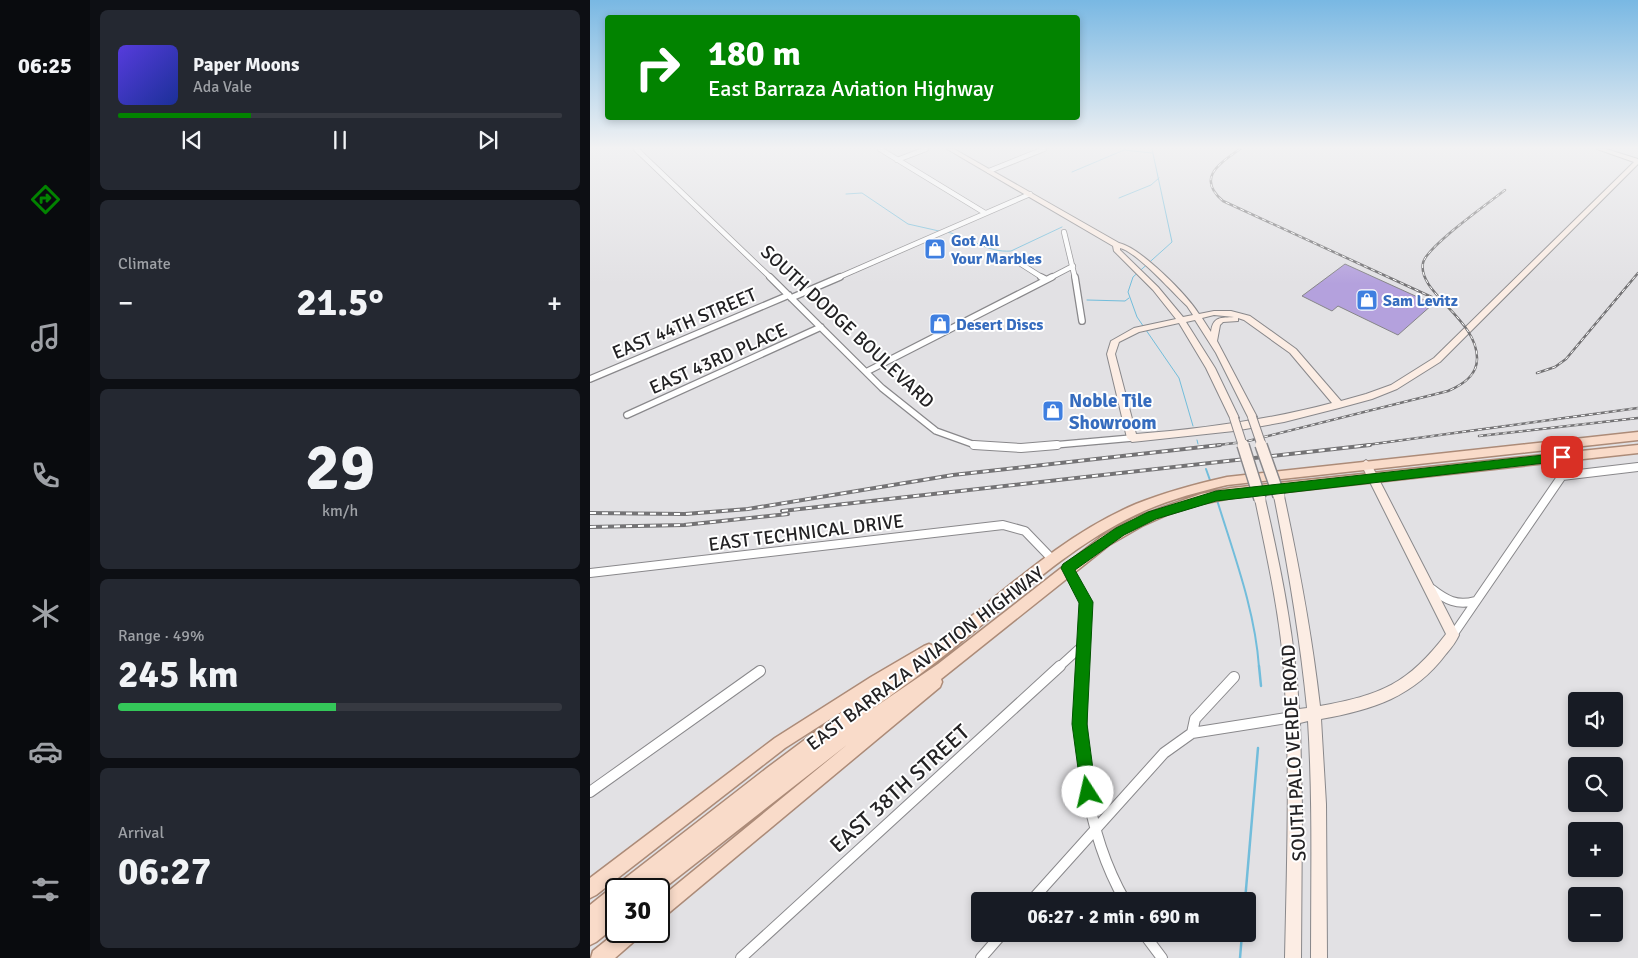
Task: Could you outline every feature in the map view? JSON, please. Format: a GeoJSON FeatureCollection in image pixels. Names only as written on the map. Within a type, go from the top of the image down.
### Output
{"type":"FeatureCollection","features":[{"type":"Feature","properties":{"kind":"main road","name":"SOUTH PALO VERDE ROAD"},"geometry":{"type":"LineString","coordinates":[[1030,194],[1117,245],[1126,247],[1156,272],[1198,317],[1213,341],[1252,417],[1279,496],[1296,576],[1314,714],[1319,862],[1319,958]]}},
{"type":"Feature","properties":{"kind":"main road"},"geometry":{"type":"LineString","coordinates":[[1339,405],[1299,357],[1247,318],[1231,313],[1198,317],[1137,330],[1115,341],[1111,354],[1132,438],[1273,422],[1339,405],[1388,389],[1437,360],[1605,194]]}},
{"type":"Feature","properties":{"kind":"main road","name":"SOUTH PALO VERDE ROAD"},"geometry":{"type":"LineString","coordinates":[[1117,245],[1116,250],[1150,281],[1183,320],[1216,377],[1234,418],[1260,499],[1279,585],[1293,717],[1295,786],[1293,958]]}},
{"type":"Feature","properties":{"kind":"main road"},"geometry":{"type":"LineString","coordinates":[[1213,341],[1216,324],[1221,320],[1240,320],[1257,326]]}},
{"type":"Feature","properties":{"kind":"main road","name":"EAST BARRAZA AVIATION HIGHWAY"},"geometry":{"type":"LineString","coordinates":[[639,878],[823,735],[962,634],[1053,560],[1086,536],[1118,517],[1151,502],[1196,487],[1227,481],[1366,464],[1638,436]]}},
{"type":"Feature","properties":{"kind":"main road"},"geometry":{"type":"LineString","coordinates":[[1373,477],[1638,449]]}},
{"type":"Feature","properties":{"kind":"main road"},"geometry":{"type":"LineString","coordinates":[[1293,717],[1353,709],[1386,697],[1415,678],[1437,658],[1453,634],[1366,464]]}},
{"type":"Feature","properties":{"kind":"main road","name":"EAST BARRAZA AVIATION HIGHWAY"},"geometry":{"type":"LineString","coordinates":[[663,878],[822,753],[943,669],[1011,616],[1068,568],[1105,541],[1138,522],[1201,499],[1231,493],[1373,477]]}},
{"type":"Feature","properties":{"kind":"main road"},"geometry":{"type":"LineString","coordinates":[[1068,568],[1067,561],[1075,550],[1107,527],[1138,510],[1182,491]]}},
{"type":"Feature","properties":{"kind":"main road"},"geometry":{"type":"LineString","coordinates":[[590,889],[780,743],[860,691],[939,646],[1001,602]]}},
{"type":"Feature","properties":{"kind":"main road"},"geometry":{"type":"LineString","coordinates":[[670,901],[919,696],[1011,616]]}},
{"type":"Feature","properties":{"kind":"main road"},"geometry":{"type":"LineString","coordinates":[[590,916],[605,904]]}},
{"type":"Feature","properties":{"kind":"main road"},"geometry":{"type":"LineString","coordinates":[[590,936],[605,924]]}},
{"type":"Feature","properties":{"kind":"main road"},"geometry":{"type":"LineString","coordinates":[[600,958],[618,943]]}},
{"type":"Feature","properties":{"kind":"street","name":"SOUTH DODGE BOULEVARD"},"geometry":{"type":"LineString","coordinates":[[683,194],[866,372],[898,401],[936,431],[975,445],[1021,448],[1132,438]]}},
{"type":"Feature","properties":{"kind":"street"},"geometry":{"type":"LineString","coordinates":[[953,194],[985,213]]}},
{"type":"Feature","properties":{"kind":"street","name":"EAST 44TH STREET"},"geometry":{"type":"LineString","coordinates":[[590,379],[1030,194]]}},
{"type":"Feature","properties":{"kind":"street"},"geometry":{"type":"LineString","coordinates":[[1064,232],[1073,266],[1082,321]]}},
{"type":"Feature","properties":{"kind":"street"},"geometry":{"type":"LineString","coordinates":[[1010,257],[1045,279]]}},
{"type":"Feature","properties":{"kind":"street"},"geometry":{"type":"LineString","coordinates":[[866,372],[1073,266]]}},
{"type":"Feature","properties":{"kind":"street","name":"EAST 43RD PLACE"},"geometry":{"type":"LineString","coordinates":[[628,415],[821,327]]}},
{"type":"Feature","properties":{"kind":"street"},"geometry":{"type":"LineString","coordinates":[[1453,634],[1562,476],[1638,467]]}},
{"type":"Feature","properties":{"kind":"street","name":"EAST TECHNICAL DRIVE"},"geometry":{"type":"LineString","coordinates":[[590,573],[1003,525],[1025,531],[1053,560]]}},
{"type":"Feature","properties":{"kind":"street"},"geometry":{"type":"LineString","coordinates":[[1068,568],[1086,602],[1082,646],[1080,724],[1084,774],[1096,828],[1113,880],[1120,892]]}},
{"type":"Feature","properties":{"kind":"street"},"geometry":{"type":"LineString","coordinates":[[1428,587],[1452,603],[1465,605],[1476,601]]}},
{"type":"Feature","properties":{"kind":"street","name":"EAST 38TH STREET"},"geometry":{"type":"LineString","coordinates":[[741,958],[1082,646]]}},
{"type":"Feature","properties":{"kind":"street"},"geometry":{"type":"LineString","coordinates":[[590,792],[760,671]]}},
{"type":"Feature","properties":{"kind":"street"},"geometry":{"type":"LineString","coordinates":[[1192,733],[1195,719],[1234,678]]}},
{"type":"Feature","properties":{"kind":"street"},"geometry":{"type":"LineString","coordinates":[[1039,892],[1164,753],[1192,733],[1293,717]]}},
{"type":"Feature","properties":{"kind":"street"},"geometry":{"type":"LineString","coordinates":[[981,958],[995,942]]}},
{"type":"Feature","properties":{"kind":"street"},"geometry":{"type":"LineString","coordinates":[[1150,942],[1162,958]]}},
{"type":"Feature","properties":{"kind":"building","name":"Sam Levitz"},"geometry":{"type":"Polygon","coordinates":[[[1345,264],[1433,304],[1398,335],[1338,306],[1332,311],[1302,296],[1345,264]]]}},
{"type":"Feature","properties":{"kind":"waterway"},"geometry":{"type":"LineString","coordinates":[[846,194],[851,194]]}},
{"type":"Feature","properties":{"kind":"waterway"},"geometry":{"type":"LineString","coordinates":[[863,194],[908,224],[939,231]]}},
{"type":"Feature","properties":{"kind":"waterway"},"geometry":{"type":"LineString","coordinates":[[1119,198],[1130,194]]}},
{"type":"Feature","properties":{"kind":"waterway"},"geometry":{"type":"LineString","coordinates":[[1162,194],[1172,242],[1133,277],[1128,292],[1137,317],[1179,378],[1193,426]]}},
{"type":"Feature","properties":{"kind":"waterway"},"geometry":{"type":"LineString","coordinates":[[947,232],[994,250],[1011,251],[1062,227]]}},
{"type":"Feature","properties":{"kind":"waterway"},"geometry":{"type":"LineString","coordinates":[[1087,300],[1125,301],[1129,298]]}},
{"type":"Feature","properties":{"kind":"waterway"},"geometry":{"type":"LineString","coordinates":[[1197,440],[1198,444]]}},
{"type":"Feature","properties":{"kind":"waterway"},"geometry":{"type":"LineString","coordinates":[[1206,469],[1211,483]]}},
{"type":"Feature","properties":{"kind":"waterway"},"geometry":{"type":"LineString","coordinates":[[1217,500],[1248,604],[1257,646],[1259,667]]}},
{"type":"Feature","properties":{"kind":"waterway"},"geometry":{"type":"LineString","coordinates":[[1259,666],[1261,686]]}},
{"type":"Feature","properties":{"kind":"waterway"},"geometry":{"type":"LineString","coordinates":[[1246,892],[1258,748]]}},
{"type":"Feature","properties":{"kind":"waterway"},"geometry":{"type":"LineString","coordinates":[[1240,958],[1241,942]]}},
{"type":"Feature","properties":{"kind":"railway"},"geometry":{"type":"LineString","coordinates":[[1216,194],[1223,201],[1438,300]]}},
{"type":"Feature","properties":{"kind":"railway"},"geometry":{"type":"LineString","coordinates":[[1209,446],[1244,442],[1448,391],[1468,379],[1476,365],[1475,345],[1459,319],[1429,285],[1424,274],[1423,263],[1446,236],[1500,194]]}},
{"type":"Feature","properties":{"kind":"railway"},"geometry":{"type":"LineString","coordinates":[[1537,373],[1555,367],[1566,359],[1638,273]]}},
{"type":"Feature","properties":{"kind":"railway"},"geometry":{"type":"LineString","coordinates":[[1359,446],[1638,408]]}},
{"type":"Feature","properties":{"kind":"railway"},"geometry":{"type":"LineString","coordinates":[[1479,436],[1638,418]]}},
{"type":"Feature","properties":{"kind":"railway"},"geometry":{"type":"LineString","coordinates":[[590,513],[685,514],[748,509],[953,475],[1220,445]]}},
{"type":"Feature","properties":{"kind":"railway"},"geometry":{"type":"LineString","coordinates":[[782,511],[1370,445]]}},
{"type":"Feature","properties":{"kind":"railway"},"geometry":{"type":"LineString","coordinates":[[590,527],[684,525],[788,514]]}},
{"type":"Feature","properties":{"kind":"place","name":"Got All Your Marbles"},"geometry":{"type":"Point","coordinates":[935,249]}},
{"type":"Feature","properties":{"kind":"place","name":"Sam Levitz"},"geometry":{"type":"Point","coordinates":[1367,300]}},
{"type":"Feature","properties":{"kind":"place","name":"Desert Discs"},"geometry":{"type":"Point","coordinates":[940,324]}},
{"type":"Feature","properties":{"kind":"place","name":"Noble Tile Showroom"},"geometry":{"type":"Point","coordinates":[1053,411]}},
{"type":"Feature","properties":{"kind":"route"},"geometry":{"type":"LineString","coordinates":[[1088,792],[1084,774],[1080,724],[1082,646],[1086,602],[1068,568],[1089,551],[1138,522],[1182,505],[1216,496],[1562,457]]}}]}
